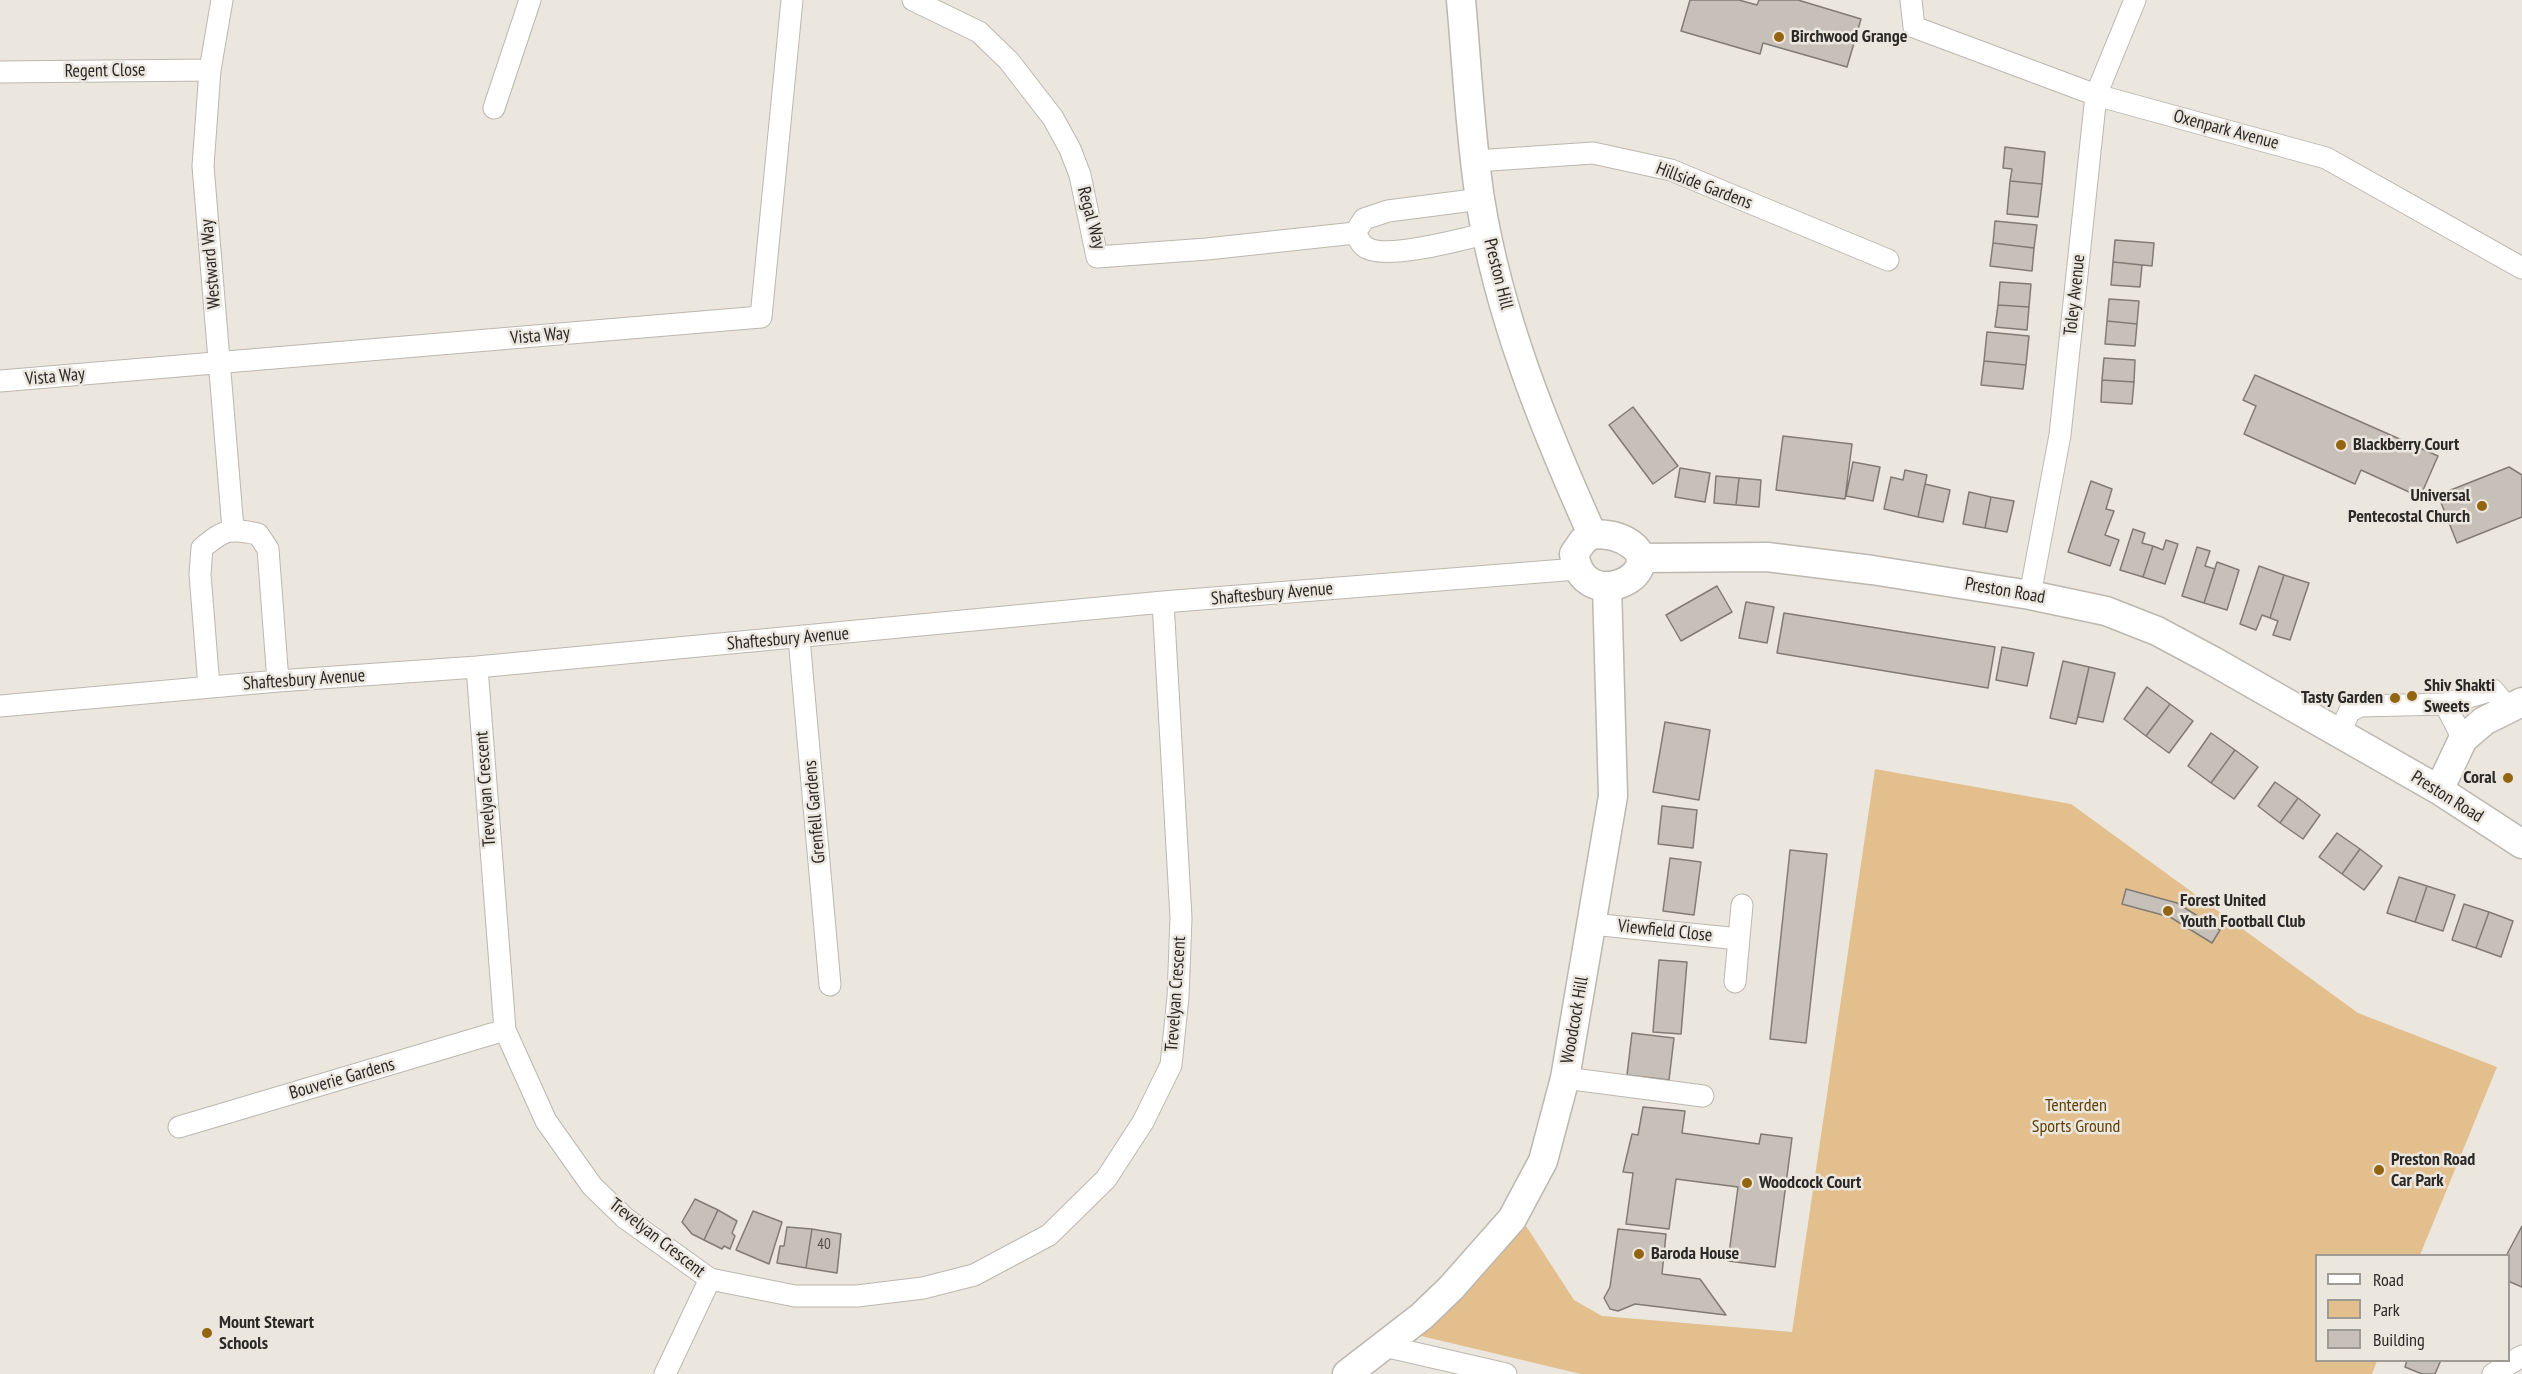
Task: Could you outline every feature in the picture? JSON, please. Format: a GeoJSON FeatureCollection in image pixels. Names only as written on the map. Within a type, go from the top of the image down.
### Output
{"type":"FeatureCollection","features":[{"type":"Feature","properties":{"kind":"street","name":"Westward Way"},"geometry":{"type":"LineString","coordinates":[[222,0],[210,70],[203,166],[233,529]]}},
{"type":"Feature","properties":{"kind":"street"},"geometry":{"type":"LineString","coordinates":[[494,108],[530,0]]}},
{"type":"Feature","properties":{"kind":"street","name":"Vista Way"},"geometry":{"type":"LineString","coordinates":[[0,381],[761,317],[792,0]]}},
{"type":"Feature","properties":{"kind":"street","name":"Regal Way"},"geometry":{"type":"LineString","coordinates":[[913,0],[979,32],[1009,61],[1053,118],[1070,149],[1080,176],[1097,257],[1355,234]]}},
{"type":"Feature","properties":{"kind":"street","name":"Preston Hill"},"geometry":{"type":"LineString","coordinates":[[1461,0],[1480,200],[1488,233],[1519,355],[1553,448],[1592,534]]}},
{"type":"Feature","properties":{"kind":"street","name":"Oxenpark Avenue"},"geometry":{"type":"LineString","coordinates":[[1911,0],[1914,27],[2096,95],[2326,158],[2522,268]]}},
{"type":"Feature","properties":{"kind":"street","name":"Toley Avenue"},"geometry":{"type":"LineString","coordinates":[[2030,595],[2060,435],[2096,95],[2135,0]]}},
{"type":"Feature","properties":{"kind":"street","name":"Regent Close"},"geometry":{"type":"LineString","coordinates":[[0,72],[210,70]]}},
{"type":"Feature","properties":{"kind":"street","name":"Hillside Gardens"},"geometry":{"type":"LineString","coordinates":[[1476,161],[1593,153],[1671,170],[1888,260]]}},
{"type":"Feature","properties":{"kind":"street"},"geometry":{"type":"LineString","coordinates":[[1480,200],[1388,211],[1364,219],[1355,234],[1366,248],[1385,252],[1428,246],[1488,233]]}},
{"type":"Feature","properties":{"kind":"street"},"geometry":{"type":"LineString","coordinates":[[209,687],[201,574],[202,548],[212,539],[233,529],[258,534],[268,549],[278,681]]}},
{"type":"Feature","properties":{"kind":"street"},"geometry":{"type":"LineString","coordinates":[[1592,534],[1608,534],[1625,540],[1638,550],[1641,558],[1640,569],[1627,583],[1607,586],[1596,584],[1582,576],[1576,569],[1574,554],[1583,541],[1592,534]]}},
{"type":"Feature","properties":{"kind":"street","name":"Preston Road"},"geometry":{"type":"LineString","coordinates":[[1641,558],[1767,557],[1872,570],[2030,595],[2106,611],[2157,631],[2439,790],[2522,844]]}},
{"type":"Feature","properties":{"kind":"street","name":"Shaftesbury Avenue"},"geometry":{"type":"LineString","coordinates":[[0,706],[278,681],[477,667],[1163,602],[1576,569]]}},
{"type":"Feature","properties":{"kind":"street","name":"Woodcock Hill"},"geometry":{"type":"LineString","coordinates":[[1347,1374],[1422,1316],[1451,1288],[1512,1219],[1543,1161],[1565,1078],[1613,796],[1607,586]]}},
{"type":"Feature","properties":{"kind":"street","name":"Trevelyan Crescent"},"geometry":{"type":"LineString","coordinates":[[477,667],[505,1030],[546,1121],[592,1186],[625,1218],[710,1279],[795,1296],[857,1296],[923,1288],[974,1275],[1049,1235],[1106,1179],[1143,1122],[1171,1065],[1178,997],[1181,918],[1163,602]]}},
{"type":"Feature","properties":{"kind":"street","name":"Grenfell Gardens"},"geometry":{"type":"LineString","coordinates":[[799,638],[830,985]]}},
{"type":"Feature","properties":{"kind":"street"},"geometry":{"type":"LineString","coordinates":[[2339,735],[2349,712],[2360,706],[2445,704],[2493,690],[2515,705],[2484,722],[2463,739],[2439,790]]}},
{"type":"Feature","properties":{"kind":"street"},"geometry":{"type":"LineString","coordinates":[[2445,704],[2463,739]]}},
{"type":"Feature","properties":{"kind":"street","name":"Viewfield Close"},"geometry":{"type":"LineString","coordinates":[[1735,982],[1742,905]]}},
{"type":"Feature","properties":{"kind":"street","name":"Viewfield Close"},"geometry":{"type":"LineString","coordinates":[[1592,924],[1738,939]]}},
{"type":"Feature","properties":{"kind":"street","name":"Bouverie Gardens"},"geometry":{"type":"LineString","coordinates":[[179,1127],[505,1030]]}},
{"type":"Feature","properties":{"kind":"street"},"geometry":{"type":"LineString","coordinates":[[1565,1078],[1703,1096]]}},
{"type":"Feature","properties":{"kind":"street"},"geometry":{"type":"LineString","coordinates":[[665,1374],[710,1279]]}},
{"type":"Feature","properties":{"kind":"street"},"geometry":{"type":"LineString","coordinates":[[1384,1346],[1506,1374]]}},
{"type":"Feature","properties":{"kind":"street"},"geometry":{"type":"LineString","coordinates":[[2493,1374],[2522,1356]]}},
{"type":"Feature","properties":{"kind":"green space","name":"Tenterden Sports Ground"},"geometry":{"type":"Polygon","coordinates":[[[1875,769],[2071,804],[2358,1013],[2497,1067],[2420,1254],[2315,1254],[2315,1362],[2377,1362],[2372,1374],[1581,1374],[1417,1335],[1526,1226],[1574,1300],[1602,1316],[1792,1332],[1875,769]]]}},
{"type":"Feature","properties":{"kind":"building","name":"Birchwood Grange"},"geometry":{"type":"Polygon","coordinates":[[[1690,0],[1739,0],[1757,5],[1759,0],[1798,0],[1861,19],[1847,67],[1763,43],[1760,54],[1681,31],[1690,0]]]}},
{"type":"Feature","properties":{"kind":"building"},"geometry":{"type":"Polygon","coordinates":[[[2005,147],[2045,152],[2042,184],[2010,181],[2012,169],[2003,168],[2005,147]]]}},
{"type":"Feature","properties":{"kind":"building"},"geometry":{"type":"Polygon","coordinates":[[[2010,181],[2042,184],[2038,217],[2007,214],[2010,181]]]}},
{"type":"Feature","properties":{"kind":"building"},"geometry":{"type":"Polygon","coordinates":[[[1995,221],[2037,225],[2034,248],[1993,243],[1995,221]]]}},
{"type":"Feature","properties":{"kind":"building"},"geometry":{"type":"Polygon","coordinates":[[[2115,240],[2154,243],[2152,266],[2113,262],[2115,240]]]}},
{"type":"Feature","properties":{"kind":"building"},"geometry":{"type":"Polygon","coordinates":[[[1993,243],[2034,248],[2032,271],[1990,266],[1993,243]]]}},
{"type":"Feature","properties":{"kind":"building"},"geometry":{"type":"Polygon","coordinates":[[[2113,262],[2142,265],[2140,287],[2111,285],[2113,262]]]}},
{"type":"Feature","properties":{"kind":"building"},"geometry":{"type":"Polygon","coordinates":[[[2000,282],[2031,284],[2029,307],[1998,305],[2000,282]]]}},
{"type":"Feature","properties":{"kind":"building"},"geometry":{"type":"Polygon","coordinates":[[[2109,299],[2139,301],[2137,324],[2107,321],[2109,299]]]}},
{"type":"Feature","properties":{"kind":"building"},"geometry":{"type":"Polygon","coordinates":[[[1998,305],[2029,307],[2027,330],[1995,327],[1998,305]]]}},
{"type":"Feature","properties":{"kind":"building"},"geometry":{"type":"Polygon","coordinates":[[[2107,321],[2137,324],[2135,346],[2105,344],[2107,321]]]}},
{"type":"Feature","properties":{"kind":"building"},"geometry":{"type":"Polygon","coordinates":[[[1987,332],[2029,336],[2026,365],[1984,361],[1987,332]]]}},
{"type":"Feature","properties":{"kind":"building"},"geometry":{"type":"Polygon","coordinates":[[[2104,358],[2135,360],[2134,382],[2102,380],[2104,358]]]}},
{"type":"Feature","properties":{"kind":"building"},"geometry":{"type":"Polygon","coordinates":[[[1984,361],[2026,365],[2023,389],[1981,385],[1984,361]]]}},
{"type":"Feature","properties":{"kind":"building","name":"Blackberry Court"},"geometry":{"type":"Polygon","coordinates":[[[2255,375],[2438,456],[2420,497],[2361,470],[2355,484],[2244,434],[2256,406],[2243,400],[2255,375]]]}},
{"type":"Feature","properties":{"kind":"building"},"geometry":{"type":"Polygon","coordinates":[[[2102,380],[2134,382],[2132,404],[2101,402],[2102,380]]]}},
{"type":"Feature","properties":{"kind":"building"},"geometry":{"type":"Polygon","coordinates":[[[1633,407],[1678,466],[1653,484],[1609,425],[1633,407]]]}},
{"type":"Feature","properties":{"kind":"building"},"geometry":{"type":"Polygon","coordinates":[[[1783,436],[1852,444],[1845,499],[1776,490],[1783,436]]]}},
{"type":"Feature","properties":{"kind":"building"},"geometry":{"type":"Polygon","coordinates":[[[1853,462],[1880,467],[1873,501],[1846,496],[1853,462]]]}},
{"type":"Feature","properties":{"kind":"building","name":"Universal Pentecostal Church"},"geometry":{"type":"Polygon","coordinates":[[[2509,467],[2522,475],[2522,517],[2457,543],[2438,495],[2509,467]]]}},
{"type":"Feature","properties":{"kind":"building"},"geometry":{"type":"Polygon","coordinates":[[[1680,468],[1710,473],[1705,502],[1675,497],[1680,468]]]}},
{"type":"Feature","properties":{"kind":"building"},"geometry":{"type":"Polygon","coordinates":[[[1905,470],[1927,475],[1918,517],[1884,509],[1891,477],[1903,480],[1905,470]]]}},
{"type":"Feature","properties":{"kind":"building"},"geometry":{"type":"Polygon","coordinates":[[[1716,476],[1739,478],[1736,505],[1714,503],[1716,476]]]}},
{"type":"Feature","properties":{"kind":"building"},"geometry":{"type":"Polygon","coordinates":[[[1739,478],[1761,480],[1759,507],[1736,505],[1739,478]]]}},
{"type":"Feature","properties":{"kind":"building"},"geometry":{"type":"Polygon","coordinates":[[[2091,481],[2112,489],[2106,509],[2114,511],[2105,535],[2119,540],[2110,566],[2068,552],[2091,481]]]}},
{"type":"Feature","properties":{"kind":"building"},"geometry":{"type":"Polygon","coordinates":[[[1925,484],[1950,490],[1943,522],[1918,517],[1925,484]]]}},
{"type":"Feature","properties":{"kind":"building"},"geometry":{"type":"Polygon","coordinates":[[[1969,492],[1991,497],[1985,528],[1963,524],[1969,492]]]}},
{"type":"Feature","properties":{"kind":"building"},"geometry":{"type":"Polygon","coordinates":[[[1991,497],[2014,501],[2007,532],[1985,528],[1991,497]]]}},
{"type":"Feature","properties":{"kind":"building"},"geometry":{"type":"Polygon","coordinates":[[[2133,529],[2145,533],[2142,543],[2153,546],[2143,577],[2120,570],[2133,529]]]}},
{"type":"Feature","properties":{"kind":"building"},"geometry":{"type":"Polygon","coordinates":[[[2166,540],[2178,544],[2165,584],[2143,577],[2153,546],[2163,550],[2166,540]]]}},
{"type":"Feature","properties":{"kind":"building"},"geometry":{"type":"Polygon","coordinates":[[[2197,547],[2210,551],[2205,566],[2215,569],[2204,603],[2182,596],[2197,547]]]}},
{"type":"Feature","properties":{"kind":"building"},"geometry":{"type":"Polygon","coordinates":[[[2217,562],[2239,570],[2227,610],[2204,603],[2217,562]]]}},
{"type":"Feature","properties":{"kind":"building"},"geometry":{"type":"Polygon","coordinates":[[[2259,566],[2284,575],[2270,618],[2262,615],[2256,630],[2240,624],[2259,566]]]}},
{"type":"Feature","properties":{"kind":"building"},"geometry":{"type":"Polygon","coordinates":[[[2284,575],[2309,583],[2290,640],[2273,635],[2278,621],[2270,618],[2284,575]]]}},
{"type":"Feature","properties":{"kind":"building"},"geometry":{"type":"Polygon","coordinates":[[[1717,586],[1732,612],[1681,641],[1666,615],[1717,586]]]}},
{"type":"Feature","properties":{"kind":"building"},"geometry":{"type":"Polygon","coordinates":[[[1746,602],[1774,607],[1767,643],[1739,638],[1746,602]]]}},
{"type":"Feature","properties":{"kind":"building"},"geometry":{"type":"Polygon","coordinates":[[[1784,613],[1995,647],[1988,688],[1777,653],[1784,613]]]}},
{"type":"Feature","properties":{"kind":"building"},"geometry":{"type":"Polygon","coordinates":[[[2002,647],[2034,653],[2027,686],[1996,680],[2002,647]]]}},
{"type":"Feature","properties":{"kind":"building"},"geometry":{"type":"Polygon","coordinates":[[[2063,661],[2089,667],[2076,724],[2050,718],[2063,661]]]}},
{"type":"Feature","properties":{"kind":"building"},"geometry":{"type":"Polygon","coordinates":[[[2089,667],[2115,673],[2103,722],[2078,717],[2089,667]]]}},
{"type":"Feature","properties":{"kind":"building"},"geometry":{"type":"Polygon","coordinates":[[[2147,687],[2170,704],[2146,736],[2124,719],[2147,687]]]}},
{"type":"Feature","properties":{"kind":"building"},"geometry":{"type":"Polygon","coordinates":[[[2170,704],[2193,721],[2169,753],[2146,736],[2170,704]]]}},
{"type":"Feature","properties":{"kind":"building"},"geometry":{"type":"Polygon","coordinates":[[[1665,722],[1710,730],[1699,800],[1653,792],[1665,722]]]}},
{"type":"Feature","properties":{"kind":"building"},"geometry":{"type":"Polygon","coordinates":[[[2211,733],[2235,750],[2211,783],[2188,766],[2211,733]]]}},
{"type":"Feature","properties":{"kind":"building"},"geometry":{"type":"Polygon","coordinates":[[[2235,750],[2258,767],[2234,799],[2211,783],[2235,750]]]}},
{"type":"Feature","properties":{"kind":"building"},"geometry":{"type":"Polygon","coordinates":[[[2275,782],[2298,798],[2280,823],[2258,806],[2275,782]]]}},
{"type":"Feature","properties":{"kind":"building"},"geometry":{"type":"Polygon","coordinates":[[[2298,798],[2320,815],[2303,839],[2280,823],[2298,798]]]}},
{"type":"Feature","properties":{"kind":"building"},"geometry":{"type":"Polygon","coordinates":[[[1662,806],[1697,810],[1693,848],[1658,844],[1662,806]]]}},
{"type":"Feature","properties":{"kind":"building"},"geometry":{"type":"Polygon","coordinates":[[[2337,833],[2360,849],[2342,874],[2319,857],[2337,833]]]}},
{"type":"Feature","properties":{"kind":"building"},"geometry":{"type":"Polygon","coordinates":[[[2360,849],[2382,866],[2364,890],[2342,874],[2360,849]]]}},
{"type":"Feature","properties":{"kind":"building"},"geometry":{"type":"Polygon","coordinates":[[[1790,850],[1827,854],[1806,1043],[1770,1039],[1790,850]]]}},
{"type":"Feature","properties":{"kind":"building"},"geometry":{"type":"Polygon","coordinates":[[[1670,858],[1701,862],[1694,915],[1663,911],[1670,858]]]}},
{"type":"Feature","properties":{"kind":"building"},"geometry":{"type":"Polygon","coordinates":[[[2399,877],[2427,886],[2415,922],[2387,913],[2399,877]]]}},
{"type":"Feature","properties":{"kind":"building"},"geometry":{"type":"Polygon","coordinates":[[[2427,886],[2455,895],[2443,931],[2415,922],[2427,886]]]}},
{"type":"Feature","properties":{"kind":"building","name":"Forest United Youth Football Club"},"geometry":{"type":"Polygon","coordinates":[[[2126,889],[2177,903],[2220,930],[2212,943],[2170,917],[2122,904],[2126,889]]]}},
{"type":"Feature","properties":{"kind":"building"},"geometry":{"type":"Polygon","coordinates":[[[2464,904],[2489,912],[2476,948],[2452,940],[2464,904]]]}},
{"type":"Feature","properties":{"kind":"building"},"geometry":{"type":"Polygon","coordinates":[[[2489,912],[2513,921],[2501,957],[2476,948],[2489,912]]]}},
{"type":"Feature","properties":{"kind":"building"},"geometry":{"type":"Polygon","coordinates":[[[1659,960],[1687,962],[1681,1034],[1653,1032],[1659,960]]]}},
{"type":"Feature","properties":{"kind":"building"},"geometry":{"type":"Polygon","coordinates":[[[1632,1033],[1674,1038],[1669,1080],[1627,1075],[1632,1033]]]}},
{"type":"Feature","properties":{"kind":"building","name":"Woodcock Court"},"geometry":{"type":"Polygon","coordinates":[[[1643,1107],[1685,1111],[1682,1133],[1759,1144],[1761,1134],[1792,1138],[1775,1267],[1728,1261],[1738,1187],[1676,1179],[1669,1229],[1626,1224],[1633,1173],[1623,1172],[1632,1134],[1638,1135],[1643,1107]]]}},
{"type":"Feature","properties":{"kind":"building"},"geometry":{"type":"Polygon","coordinates":[[[695,1199],[718,1210],[704,1240],[692,1234],[682,1222],[695,1199]]]}},
{"type":"Feature","properties":{"kind":"building"},"geometry":{"type":"Polygon","coordinates":[[[718,1210],[737,1221],[732,1233],[735,1236],[730,1249],[724,1246],[722,1249],[704,1240],[718,1210]]]}},
{"type":"Feature","properties":{"kind":"building"},"geometry":{"type":"Polygon","coordinates":[[[753,1211],[782,1222],[769,1264],[736,1250],[753,1211]]]}},
{"type":"Feature","properties":{"kind":"building"},"geometry":{"type":"Polygon","coordinates":[[[2522,1226],[2522,1287],[2510,1282],[2510,1254],[2507,1254],[2522,1226]]]}},
{"type":"Feature","properties":{"kind":"building"},"geometry":{"type":"Polygon","coordinates":[[[787,1227],[812,1229],[806,1268],[777,1263],[780,1246],[784,1246],[787,1227]]]}},
{"type":"Feature","properties":{"kind":"building"},"geometry":{"type":"Polygon","coordinates":[[[812,1229],[841,1234],[837,1273],[806,1268],[812,1229]]]}},
{"type":"Feature","properties":{"kind":"building","name":"Baroda House"},"geometry":{"type":"Polygon","coordinates":[[[1618,1229],[1666,1234],[1662,1274],[1700,1279],[1726,1315],[1635,1304],[1618,1311],[1610,1309],[1604,1298],[1610,1287],[1618,1229]]]}},
{"type":"Feature","properties":{"kind":"building"},"geometry":{"type":"Polygon","coordinates":[[[2406,1362],[2440,1362],[2435,1374],[2422,1374],[2405,1367],[2406,1362]]]}},
{"type":"Feature","properties":{"kind":"place","name":"Birchwood Grange"},"geometry":{"type":"Point","coordinates":[1779,37]}},
{"type":"Feature","properties":{"kind":"place","name":"Blackberry Court"},"geometry":{"type":"Point","coordinates":[2341,445]}},
{"type":"Feature","properties":{"kind":"place","name":"Universal Pentecostal Church"},"geometry":{"type":"Point","coordinates":[2482,506]}},
{"type":"Feature","properties":{"kind":"place","name":"Shiv Shakti Sweets"},"geometry":{"type":"Point","coordinates":[2412,696]}},
{"type":"Feature","properties":{"kind":"place","name":"Tasty Garden"},"geometry":{"type":"Point","coordinates":[2395,698]}},
{"type":"Feature","properties":{"kind":"place","name":"Coral"},"geometry":{"type":"Point","coordinates":[2508,778]}},
{"type":"Feature","properties":{"kind":"place","name":"Forest United Youth Football Club"},"geometry":{"type":"Point","coordinates":[2168,911]}},
{"type":"Feature","properties":{"kind":"place","name":"Preston Road Car Park"},"geometry":{"type":"Point","coordinates":[2379,1170]}},
{"type":"Feature","properties":{"kind":"place","name":"Woodcock Court"},"geometry":{"type":"Point","coordinates":[1747,1183]}},
{"type":"Feature","properties":{"kind":"place","name":"Baroda House"},"geometry":{"type":"Point","coordinates":[1639,1254]}},
{"type":"Feature","properties":{"kind":"place","name":"Mount Stewart Schools"},"geometry":{"type":"Point","coordinates":[207,1333]}}]}
